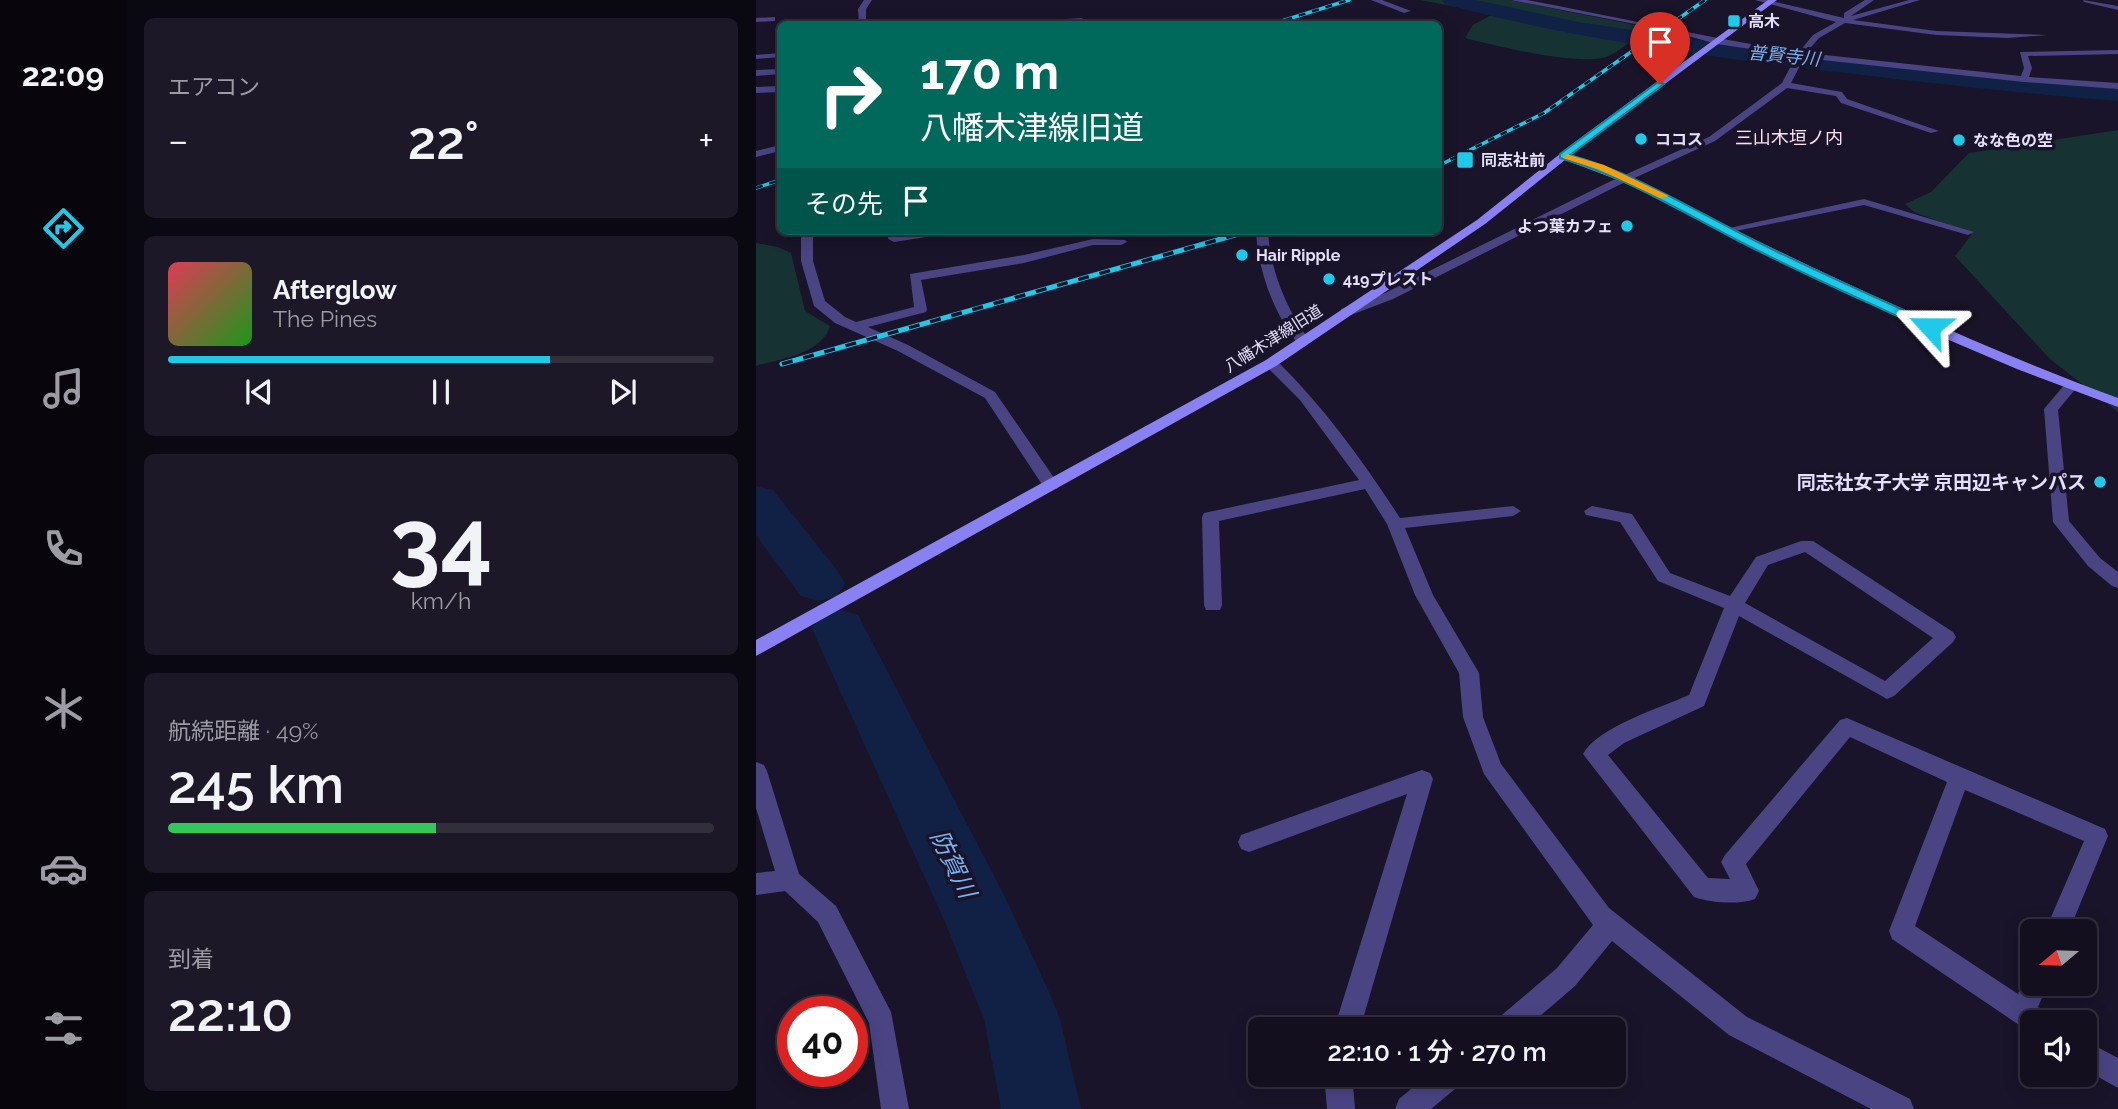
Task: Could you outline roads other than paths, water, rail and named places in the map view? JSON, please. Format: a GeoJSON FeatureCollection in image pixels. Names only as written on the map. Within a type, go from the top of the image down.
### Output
{"type":"FeatureCollection","features":[{"type":"Feature","properties":{"kind":"street"},"geometry":{"type":"LineString","coordinates":[[862,21],[862,9],[868,0]]}},
{"type":"Feature","properties":{"kind":"street"},"geometry":{"type":"LineString","coordinates":[[1375,0],[1407,11]]}},
{"type":"Feature","properties":{"kind":"street"},"geometry":{"type":"LineString","coordinates":[[1515,0],[1667,28],[1716,43],[1801,58],[2118,86]]}},
{"type":"Feature","properties":{"kind":"street"},"geometry":{"type":"LineString","coordinates":[[1759,0],[1847,19],[1955,36],[2043,35]]}},
{"type":"Feature","properties":{"kind":"street"},"geometry":{"type":"LineString","coordinates":[[1847,19],[1847,15],[1870,0]]}},
{"type":"Feature","properties":{"kind":"street"},"geometry":{"type":"LineString","coordinates":[[1346,312],[1389,296],[1712,139],[1785,85],[1819,35],[1847,19],[1916,0]]}},
{"type":"Feature","properties":{"kind":"street"},"geometry":{"type":"LineString","coordinates":[[2087,0],[2118,8]]}},
{"type":"Feature","properties":{"kind":"street","name":"八幡木津線旧道"},"geometry":{"type":"LineString","coordinates":[[756,649],[1271,363],[1481,222],[1563,156],[1771,2]]}},
{"type":"Feature","properties":{"kind":"street"},"geometry":{"type":"LineString","coordinates":[[756,20],[772,19]]}},
{"type":"Feature","properties":{"kind":"street"},"geometry":{"type":"LineString","coordinates":[[1049,21],[1082,21]]}},
{"type":"Feature","properties":{"kind":"street"},"geometry":{"type":"LineString","coordinates":[[2024,79],[2028,68],[2023,54],[2118,52]]}},
{"type":"Feature","properties":{"kind":"street"},"geometry":{"type":"LineString","coordinates":[[756,57],[777,55]]}},
{"type":"Feature","properties":{"kind":"street"},"geometry":{"type":"LineString","coordinates":[[756,73],[777,72]]}},
{"type":"Feature","properties":{"kind":"street"},"geometry":{"type":"LineString","coordinates":[[1785,85],[1839,94],[1844,101],[1934,131]]}},
{"type":"Feature","properties":{"kind":"street"},"geometry":{"type":"LineString","coordinates":[[756,90],[777,89]]}},
{"type":"Feature","properties":{"kind":"street"},"geometry":{"type":"LineString","coordinates":[[756,154],[777,149]]}},
{"type":"Feature","properties":{"kind":"street"},"geometry":{"type":"LineString","coordinates":[[1563,156],[1627,178],[1726,230],[1909,318],[2071,386],[2118,402]]}},
{"type":"Feature","properties":{"kind":"street"},"geometry":{"type":"LineString","coordinates":[[1726,230],[1864,202],[1968,232]]}},
{"type":"Feature","properties":{"kind":"street"},"geometry":{"type":"LineString","coordinates":[[807,235],[807,261],[819,303],[839,320],[903,348],[990,395],[1051,485]]}},
{"type":"Feature","properties":{"kind":"street"},"geometry":{"type":"LineString","coordinates":[[894,235],[894,239],[920,235]]}},
{"type":"Feature","properties":{"kind":"street"},"geometry":{"type":"LineString","coordinates":[[1262,235],[1274,285],[1294,331],[1302,341]]}},
{"type":"Feature","properties":{"kind":"street"},"geometry":{"type":"LineString","coordinates":[[854,327],[921,309],[914,277],[1024,259],[1093,242],[1121,242]]}},
{"type":"Feature","properties":{"kind":"street"},"geometry":{"type":"LineString","coordinates":[[1271,363],[1305,397],[1370,482],[1395,524],[1424,594],[1469,673],[1473,717],[1492,768],[1600,916],[1738,1026],[1900,1109]]}},
{"type":"Feature","properties":{"kind":"street"},"geometry":{"type":"LineString","coordinates":[[2071,386],[2051,409],[2061,522],[2094,562],[2118,582]]}},
{"type":"Feature","properties":{"kind":"street"},"geometry":{"type":"LineString","coordinates":[[1213,605],[1210,517],[1370,482]]}},
{"type":"Feature","properties":{"kind":"street"},"geometry":{"type":"LineString","coordinates":[[1395,524],[1513,511]]}},
{"type":"Feature","properties":{"kind":"street"},"geometry":{"type":"LineString","coordinates":[[1592,511],[1626,518],[1664,577],[1734,605],[1887,691],[1946,637],[1807,545],[1762,561],[1734,605],[1697,700],[1617,737],[1594,754],[1702,889],[1747,891],[1733,862],[1847,726],[1959,778],[2097,836],[2062,919]]}},
{"type":"Feature","properties":{"kind":"street"},"geometry":{"type":"LineString","coordinates":[[756,771],[789,880],[827,914],[882,1021],[895,1109]]}},
{"type":"Feature","properties":{"kind":"street"},"geometry":{"type":"LineString","coordinates":[[1959,778],[1901,931],[2020,1011]]}},
{"type":"Feature","properties":{"kind":"street"},"geometry":{"type":"LineString","coordinates":[[1249,842],[1422,779],[1351,1017]]}},
{"type":"Feature","properties":{"kind":"street"},"geometry":{"type":"LineString","coordinates":[[756,884],[789,880]]}},
{"type":"Feature","properties":{"kind":"street"},"geometry":{"type":"LineString","coordinates":[[1519,1017],[1566,977],[1610,924]]}},
{"type":"Feature","properties":{"kind":"street"},"geometry":{"type":"LineString","coordinates":[[2097,1061],[2118,1074]]}},
{"type":"Feature","properties":{"kind":"street"},"geometry":{"type":"LineString","coordinates":[[1339,1087],[1341,1109]]}},
{"type":"Feature","properties":{"kind":"street"},"geometry":{"type":"LineString","coordinates":[[1409,1109],[1435,1087]]}},
{"type":"Feature","properties":{"kind":"waterway","name":"普賢寺川"},"geometry":{"type":"LineString","coordinates":[[1452,0],[1536,21],[1663,43],[1954,78],[2118,93]]}},
{"type":"Feature","properties":{"kind":"waterway","name":"防賀川"},"geometry":{"type":"LineString","coordinates":[[756,501],[819,583]]}},
{"type":"Feature","properties":{"kind":"waterway","name":"防賀川"},"geometry":{"type":"LineString","coordinates":[[839,629],[979,918],[1022,1019],[1041,1109]]}},
{"type":"Feature","properties":{"kind":"railway"},"geometry":{"type":"LineString","coordinates":[[1282,21],[1349,0]]}},
{"type":"Feature","properties":{"kind":"railway"},"geometry":{"type":"LineString","coordinates":[[1442,164],[1544,113],[1705,0]]}},
{"type":"Feature","properties":{"kind":"railway"},"geometry":{"type":"LineString","coordinates":[[756,188],[777,181]]}},
{"type":"Feature","properties":{"kind":"railway"},"geometry":{"type":"LineString","coordinates":[[782,364],[1235,235]]}},
{"type":"Feature","properties":{"kind":"place","name":"高木"},"geometry":{"type":"Point","coordinates":[1734,21]}},
{"type":"Feature","properties":{"kind":"place","name":"ココス"},"geometry":{"type":"Point","coordinates":[1641,139]}},
{"type":"Feature","properties":{"kind":"place","name":"なな色の空"},"geometry":{"type":"Point","coordinates":[1959,140]}},
{"type":"Feature","properties":{"kind":"place","name":"同志社前"},"geometry":{"type":"Point","coordinates":[1465,160]}},
{"type":"Feature","properties":{"kind":"place","name":"よつ葉カフェ"},"geometry":{"type":"Point","coordinates":[1627,226]}},
{"type":"Feature","properties":{"kind":"place","name":"Hair Ripple"},"geometry":{"type":"Point","coordinates":[1242,255]}},
{"type":"Feature","properties":{"kind":"place","name":"419プレスト"},"geometry":{"type":"Point","coordinates":[1329,279]}},
{"type":"Feature","properties":{"kind":"place","name":"同志社女子大学 京田辺キャンパス"},"geometry":{"type":"Point","coordinates":[2100,482]}},
{"type":"Feature","properties":{"kind":"district","name":"三山木垣ノ内"},"geometry":{"type":"Point","coordinates":[1789,138]}}]}
